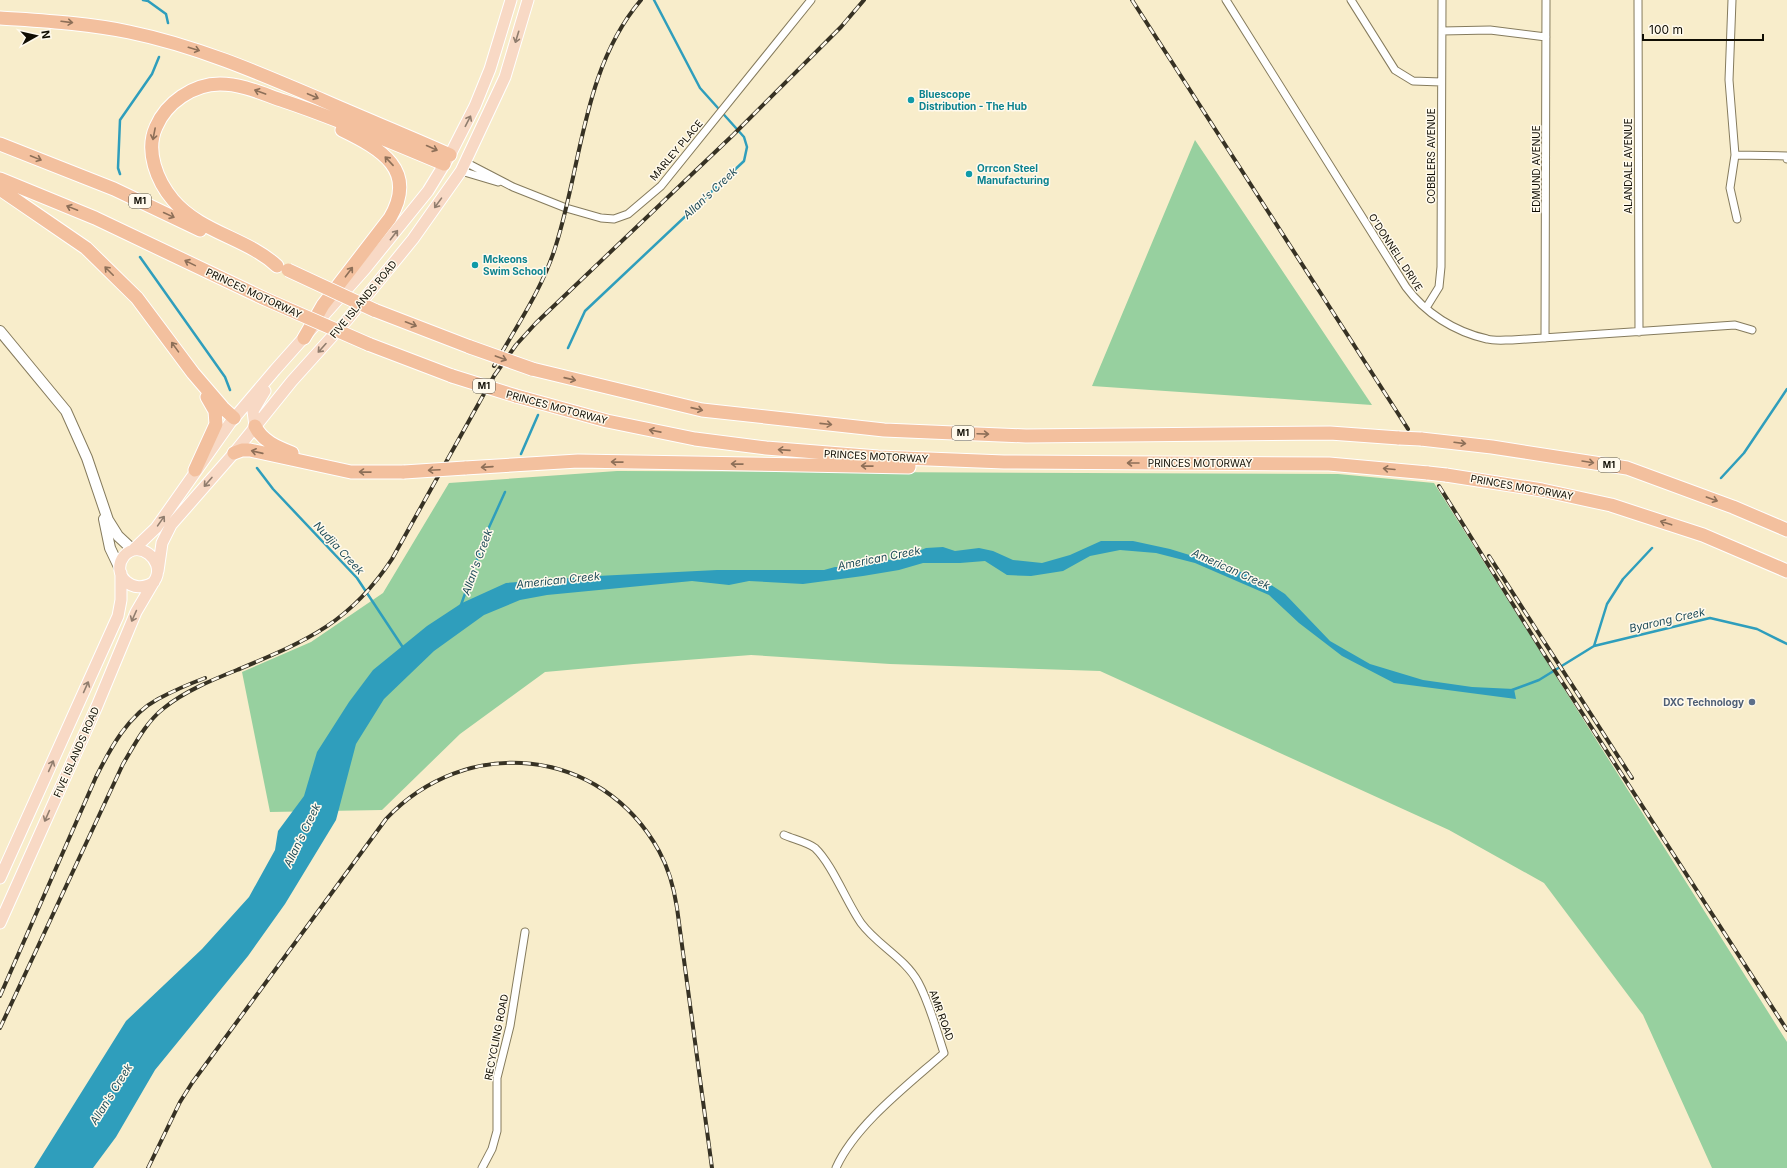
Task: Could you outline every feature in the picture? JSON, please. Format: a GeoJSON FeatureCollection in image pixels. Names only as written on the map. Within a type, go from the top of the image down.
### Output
{"type":"FeatureCollection","features":[{"type":"Feature","properties":{"kind":"highway"},"geometry":{"type":"LineString","coordinates":[[0,18],[60,22],[102,27],[160,39],[197,50],[234,63],[447,160]]}},
{"type":"Feature","properties":{"kind":"highway"},"geometry":{"type":"LineString","coordinates":[[283,268],[266,256],[205,226],[187,213],[173,200],[159,180],[153,162],[152,145],[155,128],[165,112],[178,99],[189,91],[218,84],[234,85],[320,113],[447,160]]}},
{"type":"Feature","properties":{"kind":"highway"},"geometry":{"type":"LineString","coordinates":[[297,105],[310,116],[352,136],[383,154],[393,164],[400,184],[397,205],[390,218],[323,305],[304,338]]}},
{"type":"Feature","properties":{"kind":"highway","name":"M1"},"geometry":{"type":"LineString","coordinates":[[0,144],[114,189],[374,310],[470,347],[532,369],[702,410],[884,430],[1026,436],[1330,433],[1421,439],[1492,447],[1627,468],[1733,507],[1787,530]]}},
{"type":"Feature","properties":{"kind":"highway","name":"PRINCES MOTORWAY"},"geometry":{"type":"LineString","coordinates":[[0,179],[95,218],[263,298],[368,344],[452,376],[516,396],[607,421],[695,439],[766,448],[871,456],[1004,462],[1329,464],[1428,472],[1542,490],[1612,505],[1703,535],[1787,571]]}},
{"type":"Feature","properties":{"kind":"highway"},"geometry":{"type":"LineString","coordinates":[[0,189],[86,248],[137,298],[193,373],[234,418]]}},
{"type":"Feature","properties":{"kind":"highway"},"geometry":{"type":"LineString","coordinates":[[193,373],[213,408],[216,418],[213,432],[195,470]]}},
{"type":"Feature","properties":{"kind":"highway"},"geometry":{"type":"LineString","coordinates":[[254,422],[260,435],[273,445],[323,467]]}},
{"type":"Feature","properties":{"kind":"highway"},"geometry":{"type":"LineString","coordinates":[[234,453],[242,450],[250,450],[351,472],[404,472],[578,461],[926,467],[1004,462]]}},
{"type":"Feature","properties":{"kind":"highway"},"geometry":{"type":"LineString","coordinates":[[1703,535],[1787,575]]}},
{"type":"Feature","properties":{"kind":"main road","name":"FIVE ISLANDS ROAD"},"geometry":{"type":"LineString","coordinates":[[134,549],[156,528],[195,470],[234,418],[389,241],[428,191],[447,160],[475,106],[490,69],[511,0]]}},
{"type":"Feature","properties":{"kind":"main road","name":"FIVE ISLANDS ROAD"},"geometry":{"type":"LineString","coordinates":[[158,571],[160,548],[166,533],[234,453],[254,422],[347,320],[413,239],[463,166],[505,77],[528,0]]}},
{"type":"Feature","properties":{"kind":"main road"},"geometry":{"type":"LineString","coordinates":[[447,160],[463,166]]}},
{"type":"Feature","properties":{"kind":"main road"},"geometry":{"type":"LineString","coordinates":[[0,331],[66,411],[87,458],[102,507],[108,542],[126,582],[135,587],[144,587],[154,582],[158,571],[157,564],[152,556],[143,551],[134,549],[114,531],[102,507]]}},
{"type":"Feature","properties":{"kind":"main road"},"geometry":{"type":"LineString","coordinates":[[234,418],[254,422],[254,411],[257,403],[287,357]]}},
{"type":"Feature","properties":{"kind":"main road"},"geometry":{"type":"LineString","coordinates":[[120,571],[124,557],[134,549]]}},
{"type":"Feature","properties":{"kind":"main road","name":"FIVE ISLANDS ROAD"},"geometry":{"type":"LineString","coordinates":[[0,878],[118,616],[121,600],[120,571]]}},
{"type":"Feature","properties":{"kind":"main road","name":"FIVE ISLANDS ROAD"},"geometry":{"type":"LineString","coordinates":[[0,922],[97,706],[136,612],[154,582]]}},
{"type":"Feature","properties":{"kind":"street","name":"MARLEY PLACE"},"geometry":{"type":"LineString","coordinates":[[463,166],[566,208],[601,218],[614,219],[628,214],[661,186],[811,0]]}},
{"type":"Feature","properties":{"kind":"street","name":"O'DONNELL DRIVE"},"geometry":{"type":"LineString","coordinates":[[1226,0],[1415,300],[1454,327],[1488,339],[1512,340],[1735,325],[1752,330]]}},
{"type":"Feature","properties":{"kind":"street"},"geometry":{"type":"LineString","coordinates":[[1351,0],[1395,70],[1413,81],[1441,82]]}},
{"type":"Feature","properties":{"kind":"street","name":"COBBLERS AVENUE"},"geometry":{"type":"LineString","coordinates":[[1426,308],[1439,287],[1441,267],[1442,0]]}},
{"type":"Feature","properties":{"kind":"street","name":"EDMUND AVENUE"},"geometry":{"type":"LineString","coordinates":[[1545,338],[1546,0]]}},
{"type":"Feature","properties":{"kind":"street","name":"ALANDALE AVENUE"},"geometry":{"type":"LineString","coordinates":[[1638,0],[1639,332]]}},
{"type":"Feature","properties":{"kind":"street"},"geometry":{"type":"LineString","coordinates":[[1732,0],[1729,80],[1734,155],[1730,188],[1737,219]]}},
{"type":"Feature","properties":{"kind":"street"},"geometry":{"type":"LineString","coordinates":[[1442,32],[1490,30],[1546,36]]}},
{"type":"Feature","properties":{"kind":"street"},"geometry":{"type":"LineString","coordinates":[[1734,155],[1787,154],[1787,159]]}},
{"type":"Feature","properties":{"kind":"street","name":"MARLEY PLACE"},"geometry":{"type":"LineString","coordinates":[[463,166],[513,187]]}},
{"type":"Feature","properties":{"kind":"street","name":"AMR ROAD"},"geometry":{"type":"LineString","coordinates":[[784,835],[814,848],[825,861],[861,922],[872,936],[906,966],[917,980],[927,999],[944,1053],[879,1110],[844,1153],[836,1168]]}},
{"type":"Feature","properties":{"kind":"street","name":"RECYCLING ROAD"},"geometry":{"type":"LineString","coordinates":[[482,1168],[492,1149],[497,1131],[497,1078],[510,1026],[525,932]]}},
{"type":"Feature","properties":{"kind":"green space"},"geometry":{"type":"Polygon","coordinates":[[[1195,140],[1372,405],[1092,386],[1195,140]]]}},
{"type":"Feature","properties":{"kind":"green space"},"geometry":{"type":"Polygon","coordinates":[[[617,471],[1338,474],[1434,483],[1787,1042],[1787,1168],[1712,1168],[1643,1015],[1544,883],[1449,830],[1100,671],[890,664],[751,655],[545,672],[460,734],[382,810],[270,812],[242,672],[311,642],[383,593],[449,483],[617,471]]]}},
{"type":"Feature","properties":{"kind":"water"},"geometry":{"type":"Polygon","coordinates":[[[1101,541],[1133,541],[1170,549],[1222,565],[1265,581],[1285,594],[1330,641],[1370,664],[1423,680],[1472,687],[1514,689],[1516,699],[1394,683],[1342,656],[1299,623],[1269,595],[1195,563],[1156,553],[1120,550],[1090,556],[1063,571],[1031,576],[1007,575],[985,561],[923,563],[899,570],[803,584],[749,581],[729,585],[692,581],[547,595],[520,600],[484,615],[434,651],[384,699],[356,744],[336,820],[285,904],[248,956],[155,1070],[116,1137],[93,1168],[34,1168],[126,1021],[202,949],[249,897],[275,850],[278,831],[304,796],[317,752],[349,702],[373,670],[427,626],[462,603],[506,583],[597,576],[717,570],[824,570],[835,567],[853,567],[869,559],[897,560],[926,548],[943,547],[955,551],[979,548],[993,551],[1013,560],[1042,563],[1070,555],[1101,541]]]}},
{"type":"Feature","properties":{"kind":"waterway","name":"Nudjia Creek"},"geometry":{"type":"LineString","coordinates":[[143,0],[148,1],[166,14],[168,23]]}},
{"type":"Feature","properties":{"kind":"waterway","name":"Allan's Creek"},"geometry":{"type":"LineString","coordinates":[[568,348],[585,311],[744,161],[747,147],[744,137],[700,88],[654,0]]}},
{"type":"Feature","properties":{"kind":"waterway","name":"Nudjia Creek"},"geometry":{"type":"LineString","coordinates":[[120,174],[118,168],[120,120],[152,74],[159,57]]}},
{"type":"Feature","properties":{"kind":"waterway","name":"Nudjia Creek"},"geometry":{"type":"LineString","coordinates":[[140,257],[225,377],[230,390]]}},
{"type":"Feature","properties":{"kind":"waterway","name":"American Creek"},"geometry":{"type":"LineString","coordinates":[[1721,478],[1744,453],[1787,389]]}},
{"type":"Feature","properties":{"kind":"waterway","name":"Allan's Creek"},"geometry":{"type":"LineString","coordinates":[[521,454],[538,415]]}},
{"type":"Feature","properties":{"kind":"waterway","name":"Nudjia Creek"},"geometry":{"type":"LineString","coordinates":[[257,468],[273,489],[357,578],[402,646]]}},
{"type":"Feature","properties":{"kind":"waterway","name":"Allan's Creek"},"geometry":{"type":"LineString","coordinates":[[461,605],[486,534],[505,492]]}},
{"type":"Feature","properties":{"kind":"waterway","name":"American Creek"},"geometry":{"type":"LineString","coordinates":[[1512,690],[1539,680],[1594,646],[1607,604],[1623,579],[1652,548]]}},
{"type":"Feature","properties":{"kind":"waterway","name":"Byarong Creek"},"geometry":{"type":"LineString","coordinates":[[1594,646],[1710,618],[1757,629],[1787,644]]}},
{"type":"Feature","properties":{"kind":"railway"},"geometry":{"type":"LineString","coordinates":[[494,366],[528,307],[551,261],[565,214],[586,117],[595,86],[607,55],[622,27],[641,0]]}},
{"type":"Feature","properties":{"kind":"railway"},"geometry":{"type":"LineString","coordinates":[[0,1028],[123,764],[141,734],[152,720],[164,708],[190,691],[284,650],[324,628],[359,600],[376,581],[392,559],[494,376],[516,345],[536,323],[733,135],[841,27],[864,0]]}},
{"type":"Feature","properties":{"kind":"railway"},"geometry":{"type":"LineString","coordinates":[[1132,0],[1408,429]]}},
{"type":"Feature","properties":{"kind":"railway"},"geometry":{"type":"LineString","coordinates":[[1439,486],[1544,654],[1787,1030]]}},
{"type":"Feature","properties":{"kind":"railway"},"geometry":{"type":"LineString","coordinates":[[1489,556],[1632,778]]}},
{"type":"Feature","properties":{"kind":"railway"},"geometry":{"type":"LineString","coordinates":[[0,996],[96,777],[114,744],[129,723],[147,706],[169,693],[205,678]]}},
{"type":"Feature","properties":{"kind":"railway"},"geometry":{"type":"LineString","coordinates":[[148,1168],[180,1102],[192,1083],[386,819],[418,792],[454,773],[492,764],[531,764],[568,772],[603,790],[634,816],[663,858],[671,879],[677,908],[712,1168]]}},
{"type":"Feature","properties":{"kind":"place","name":"Bluescope Distribution - The Hub"},"geometry":{"type":"Point","coordinates":[911,100]}},
{"type":"Feature","properties":{"kind":"place","name":"Orrcon Steel Manufacturing"},"geometry":{"type":"Point","coordinates":[969,174]}},
{"type":"Feature","properties":{"kind":"place","name":"Mckeons Swim School"},"geometry":{"type":"Point","coordinates":[475,265]}},
{"type":"Feature","properties":{"kind":"place","name":"DXC Technology"},"geometry":{"type":"Point","coordinates":[1752,702]}}]}
